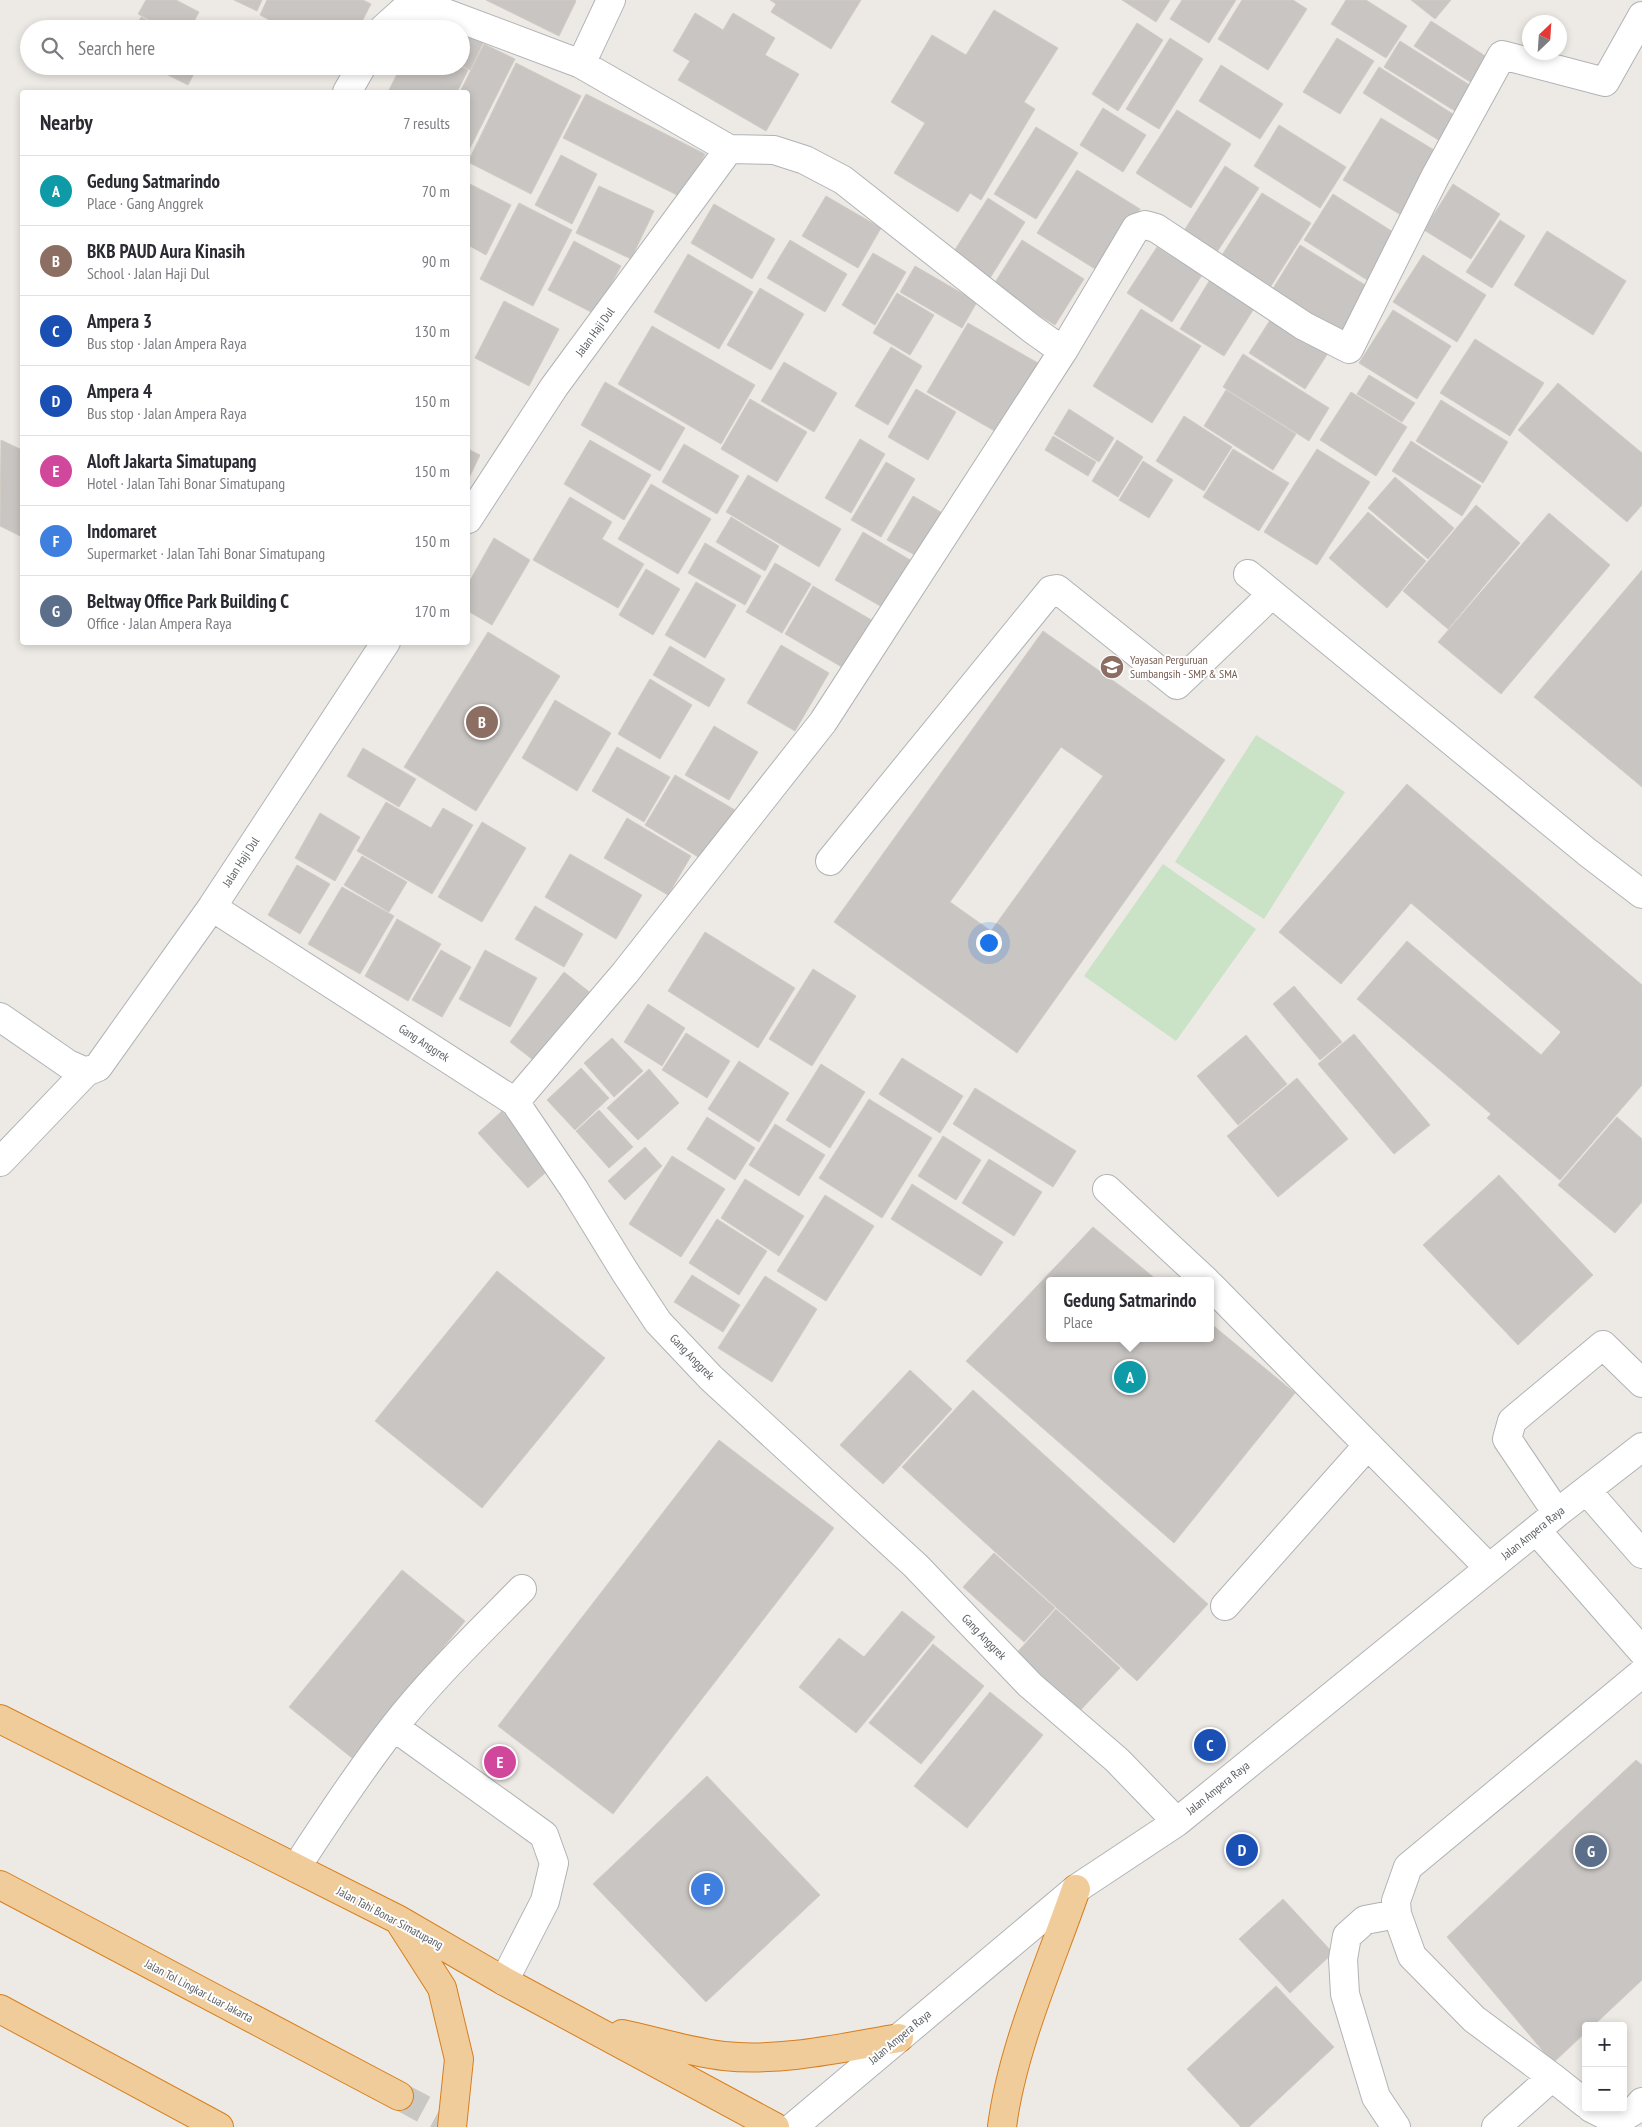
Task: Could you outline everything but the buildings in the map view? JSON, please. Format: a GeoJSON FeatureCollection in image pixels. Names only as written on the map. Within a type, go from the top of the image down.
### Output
{"type":"FeatureCollection","features":[{"type":"Feature","properties":{"kind":"highway","name":"Jalan Tahi Bonar Simatupang"},"geometry":{"type":"LineString","coordinates":[[0,1719],[398,1920],[504,1981],[775,2127]]}},
{"type":"Feature","properties":{"kind":"highway","name":"Jalan Tol Lingkar Luar Jakarta"},"geometry":{"type":"LineString","coordinates":[[0,1885],[399,2096]]}},
{"type":"Feature","properties":{"kind":"highway"},"geometry":{"type":"LineString","coordinates":[[1002,2127],[1006,2099],[1019,2050],[1076,1889]]}},
{"type":"Feature","properties":{"kind":"highway"},"geometry":{"type":"LineString","coordinates":[[398,1920],[442,1988],[459,2059],[452,2127]]}},
{"type":"Feature","properties":{"kind":"highway"},"geometry":{"type":"LineString","coordinates":[[0,2009],[219,2127]]}},
{"type":"Feature","properties":{"kind":"highway"},"geometry":{"type":"LineString","coordinates":[[592,2028],[722,2056],[758,2058],[786,2057],[898,2038]]}},
{"type":"Feature","properties":{"kind":"street"},"geometry":{"type":"LineString","coordinates":[[581,64],[611,0]]}},
{"type":"Feature","properties":{"kind":"street"},"geometry":{"type":"LineString","coordinates":[[393,20],[404,10],[432,8],[464,20]]}},
{"type":"Feature","properties":{"kind":"street"},"geometry":{"type":"LineString","coordinates":[[516,1102],[625,973],[823,722],[1064,351],[1136,228],[1144,225],[1156,228],[1304,326],[1349,349],[1435,177],[1502,56],[1604,82],[1642,16]]}},
{"type":"Feature","properties":{"kind":"street"},"geometry":{"type":"LineString","coordinates":[[470,22],[581,64],[729,149],[774,150],[805,160],[842,180],[1032,329],[1064,351]]}},
{"type":"Feature","properties":{"kind":"street"},"geometry":{"type":"LineString","coordinates":[[348,90],[357,75]]}},
{"type":"Feature","properties":{"kind":"street","name":"Jalan Haji Dul"},"geometry":{"type":"LineString","coordinates":[[470,516],[554,388],[729,149]]}},
{"type":"Feature","properties":{"kind":"street"},"geometry":{"type":"LineString","coordinates":[[1248,574],[1579,845],[1642,894]]}},
{"type":"Feature","properties":{"kind":"street"},"geometry":{"type":"LineString","coordinates":[[830,861],[1051,590],[1057,589],[1177,685],[1272,594]]}},
{"type":"Feature","properties":{"kind":"street","name":"Jalan Haji Dul"},"geometry":{"type":"LineString","coordinates":[[0,1162],[86,1072],[98,1067],[212,908],[384,645]]}},
{"type":"Feature","properties":{"kind":"street","name":"Gang Anggrek"},"geometry":{"type":"LineString","coordinates":[[212,908],[516,1102],[574,1188],[658,1322],[711,1378],[916,1566],[1030,1685],[1117,1760],[1177,1822]]}},
{"type":"Feature","properties":{"kind":"street"},"geometry":{"type":"LineString","coordinates":[[0,1017],[68,1064],[86,1072]]}},
{"type":"Feature","properties":{"kind":"street"},"geometry":{"type":"LineString","coordinates":[[1107,1189],[1202,1277]]}},
{"type":"Feature","properties":{"kind":"street"},"geometry":{"type":"LineString","coordinates":[[1214,1289],[1489,1568]]}},
{"type":"Feature","properties":{"kind":"street"},"geometry":{"type":"LineString","coordinates":[[1557,1513],[1506,1439],[1512,1420],[1603,1345],[1642,1383]]}},
{"type":"Feature","properties":{"kind":"street"},"geometry":{"type":"LineString","coordinates":[[1225,1606],[1368,1445]]}},
{"type":"Feature","properties":{"kind":"street","name":"Jalan Ampera Raya"},"geometry":{"type":"LineString","coordinates":[[793,2127],[1076,1889],[1177,1822],[1557,1513],[1642,1447]]}},
{"type":"Feature","properties":{"kind":"street"},"geometry":{"type":"LineString","coordinates":[[1586,1491],[1642,1554]]}},
{"type":"Feature","properties":{"kind":"street"},"geometry":{"type":"LineString","coordinates":[[1536,1530],[1642,1651]]}},
{"type":"Feature","properties":{"kind":"street"},"geometry":{"type":"LineString","coordinates":[[296,1868],[332,1812],[394,1727],[454,1659],[522,1589]]}},
{"type":"Feature","properties":{"kind":"street"},"geometry":{"type":"LineString","coordinates":[[1582,2101],[1474,2019],[1412,1956],[1396,1914],[1396,1901],[1408,1867],[1642,1673]]}},
{"type":"Feature","properties":{"kind":"street"},"geometry":{"type":"LineString","coordinates":[[394,1727],[544,1835],[554,1863],[545,1901],[504,1981]]}},
{"type":"Feature","properties":{"kind":"street"},"geometry":{"type":"LineString","coordinates":[[1396,1914],[1365,1920],[1347,1936],[1343,1959],[1345,1994],[1376,2097],[1396,2127]]}},
{"type":"Feature","properties":{"kind":"street"},"geometry":{"type":"LineString","coordinates":[[1496,2127],[1552,2077]]}},
{"type":"Feature","properties":{"kind":"street"},"geometry":{"type":"LineString","coordinates":[[1597,2112],[1614,2124],[1635,2110],[1642,2102]]}},
{"type":"Feature","properties":{"kind":"green space"},"geometry":{"type":"Polygon","coordinates":[[[1256,735],[1345,792],[1264,919],[1175,862],[1256,735]]]}},
{"type":"Feature","properties":{"kind":"green space"},"geometry":{"type":"Polygon","coordinates":[[[1163,864],[1256,929],[1176,1041],[1084,976],[1163,864]]]}},
{"type":"Feature","properties":{"kind":"tunnel"},"geometry":{"type":"LineString","coordinates":[[399,2096],[457,2127]]}},
{"type":"Feature","properties":{"kind":"place","name":"Yayasan Perguruan Sumbangsih - SMP & SMA"},"geometry":{"type":"Point","coordinates":[1112,667]}},
{"type":"Feature","properties":{"kind":"place","name":"BKB PAUD Aura Kinasih"},"geometry":{"type":"Point","coordinates":[482,722]}},
{"type":"Feature","properties":{"kind":"place","name":"Gedung Satmarindo"},"geometry":{"type":"Point","coordinates":[1130,1377]}},
{"type":"Feature","properties":{"kind":"place","name":"Ampera 3"},"geometry":{"type":"Point","coordinates":[1210,1745]}},
{"type":"Feature","properties":{"kind":"place","name":"Aloft Jakarta Simatupang"},"geometry":{"type":"Point","coordinates":[500,1762]}},
{"type":"Feature","properties":{"kind":"place","name":"Ampera 4"},"geometry":{"type":"Point","coordinates":[1242,1850]}},
{"type":"Feature","properties":{"kind":"place","name":"Beltway Office Park Building C"},"geometry":{"type":"Point","coordinates":[1591,1851]}},
{"type":"Feature","properties":{"kind":"place","name":"Indomaret"},"geometry":{"type":"Point","coordinates":[707,1889]}}]}
